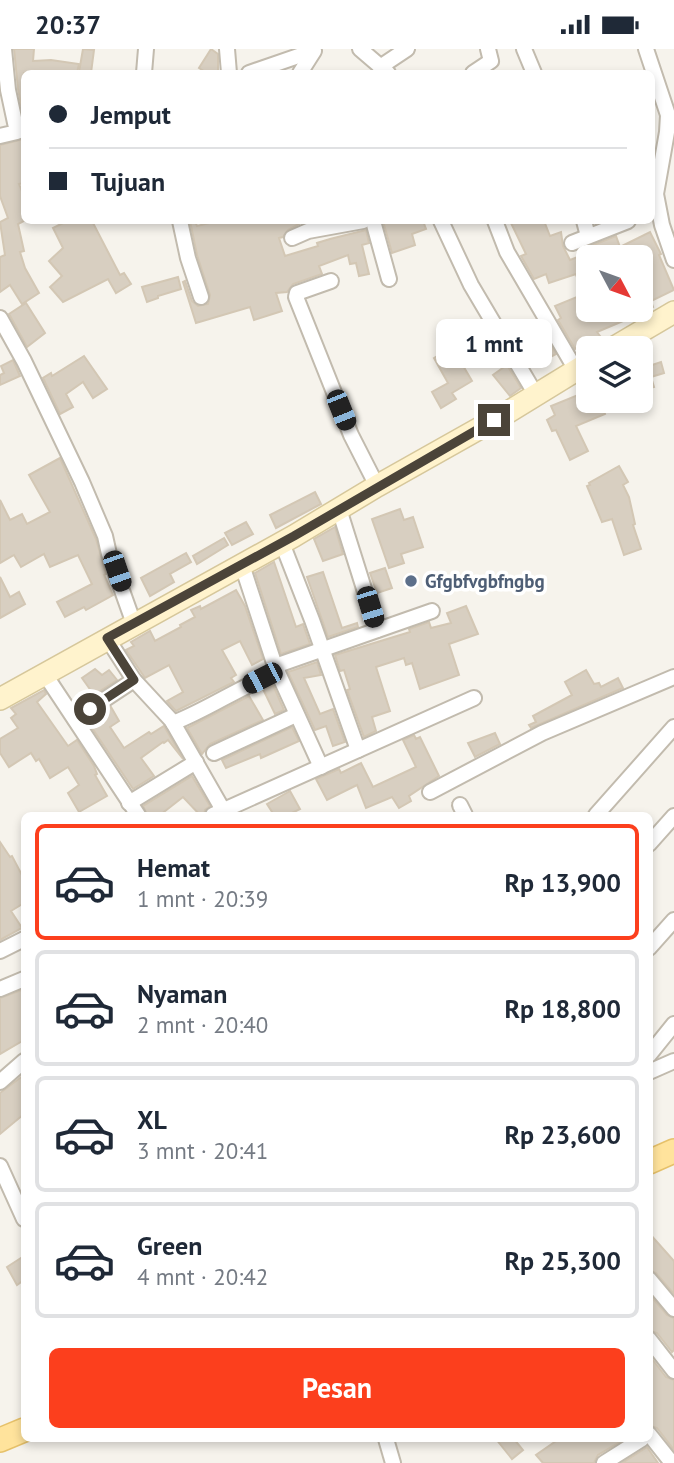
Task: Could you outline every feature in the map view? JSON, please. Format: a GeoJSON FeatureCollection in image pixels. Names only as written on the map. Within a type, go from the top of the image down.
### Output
{"type":"FeatureCollection","features":[{"type":"Feature","properties":{"kind":"main road"},"geometry":{"type":"LineString","coordinates":[[633,336],[674,312]]}},
{"type":"Feature","properties":{"kind":"main road"},"geometry":{"type":"LineString","coordinates":[[0,699],[282,543],[576,370]]}},
{"type":"Feature","properties":{"kind":"main road"},"geometry":{"type":"LineString","coordinates":[[653,1160],[674,1151]]}},
{"type":"Feature","properties":{"kind":"main road"},"geometry":{"type":"LineString","coordinates":[[0,1440],[21,1431]]}},
{"type":"Feature","properties":{"kind":"street"},"geometry":{"type":"LineString","coordinates":[[0,136],[17,132],[3,73],[4,49]]}},
{"type":"Feature","properties":{"kind":"street"},"geometry":{"type":"LineString","coordinates":[[144,70],[146,49]]}},
{"type":"Feature","properties":{"kind":"street"},"geometry":{"type":"LineString","coordinates":[[227,49],[229,70]]}},
{"type":"Feature","properties":{"kind":"street"},"geometry":{"type":"LineString","coordinates":[[360,49],[384,70],[407,49]]}},
{"type":"Feature","properties":{"kind":"street"},"geometry":{"type":"LineString","coordinates":[[478,70],[491,61],[488,49]]}},
{"type":"Feature","properties":{"kind":"street"},"geometry":{"type":"LineString","coordinates":[[524,49],[533,70]]}},
{"type":"Feature","properties":{"kind":"street"},"geometry":{"type":"LineString","coordinates":[[646,49],[653,70]]}},
{"type":"Feature","properties":{"kind":"street"},"geometry":{"type":"LineString","coordinates":[[258,70],[315,50]]}},
{"type":"Feature","properties":{"kind":"street"},"geometry":{"type":"LineString","coordinates":[[302,70],[315,50]]}},
{"type":"Feature","properties":{"kind":"street"},"geometry":{"type":"LineString","coordinates":[[655,76],[668,115],[656,186],[655,210],[674,260]]}},
{"type":"Feature","properties":{"kind":"street"},"geometry":{"type":"LineString","coordinates":[[181,224],[201,297]]}},
{"type":"Feature","properties":{"kind":"street"},"geometry":{"type":"LineString","coordinates":[[292,238],[308,231],[346,224]]}},
{"type":"Feature","properties":{"kind":"street"},"geometry":{"type":"LineString","coordinates":[[374,224],[389,279]]}},
{"type":"Feature","properties":{"kind":"street"},"geometry":{"type":"LineString","coordinates":[[442,224],[471,285],[536,395]]}},
{"type":"Feature","properties":{"kind":"street"},"geometry":{"type":"LineString","coordinates":[[496,224],[507,252],[576,357]]}},
{"type":"Feature","properties":{"kind":"street"},"geometry":{"type":"LineString","coordinates":[[585,224],[588,236]]}},
{"type":"Feature","properties":{"kind":"street"},"geometry":{"type":"LineString","coordinates":[[572,243],[620,224]]}},
{"type":"Feature","properties":{"kind":"street"},"geometry":{"type":"LineString","coordinates":[[331,281],[297,293],[296,297],[351,435],[377,486]]}},
{"type":"Feature","properties":{"kind":"street"},"geometry":{"type":"LineString","coordinates":[[0,318],[24,361],[82,482],[103,531],[108,554],[134,624]]}},
{"type":"Feature","properties":{"kind":"street"},"geometry":{"type":"LineString","coordinates":[[339,509],[377,631]]}},
{"type":"Feature","properties":{"kind":"street"},"geometry":{"type":"LineString","coordinates":[[282,543],[358,751]]}},
{"type":"Feature","properties":{"kind":"street"},"geometry":{"type":"LineString","coordinates":[[242,565],[277,669],[321,767]]}},
{"type":"Feature","properties":{"kind":"street"},"geometry":{"type":"LineString","coordinates":[[173,723],[193,715],[277,669],[321,650],[432,611]]}},
{"type":"Feature","properties":{"kind":"street"},"geometry":{"type":"LineString","coordinates":[[107,638],[134,680],[173,723],[196,762],[218,812]]}},
{"type":"Feature","properties":{"kind":"street"},"geometry":{"type":"LineString","coordinates":[[44,673],[136,812]]}},
{"type":"Feature","properties":{"kind":"street"},"geometry":{"type":"LineString","coordinates":[[430,792],[541,733],[674,677]]}},
{"type":"Feature","properties":{"kind":"street"},"geometry":{"type":"LineString","coordinates":[[75,719],[134,680]]}},
{"type":"Feature","properties":{"kind":"street"},"geometry":{"type":"LineString","coordinates":[[220,812],[474,698]]}},
{"type":"Feature","properties":{"kind":"street"},"geometry":{"type":"LineString","coordinates":[[214,753],[296,715]]}},
{"type":"Feature","properties":{"kind":"street"},"geometry":{"type":"LineString","coordinates":[[601,810],[674,727]]}},
{"type":"Feature","properties":{"kind":"street"},"geometry":{"type":"LineString","coordinates":[[129,803],[196,762]]}},
{"type":"Feature","properties":{"kind":"street"},"geometry":{"type":"LineString","coordinates":[[653,840],[674,816]]}},
{"type":"Feature","properties":{"kind":"street"},"geometry":{"type":"LineString","coordinates":[[653,944],[674,920]]}},
{"type":"Feature","properties":{"kind":"street"},"geometry":{"type":"LineString","coordinates":[[0,951],[21,940]]}},
{"type":"Feature","properties":{"kind":"street"},"geometry":{"type":"LineString","coordinates":[[0,989],[21,980]]}},
{"type":"Feature","properties":{"kind":"street"},"geometry":{"type":"LineString","coordinates":[[653,1050],[674,1024]]}},
{"type":"Feature","properties":{"kind":"street"},"geometry":{"type":"LineString","coordinates":[[653,1070],[674,1061]]}},
{"type":"Feature","properties":{"kind":"street"},"geometry":{"type":"LineString","coordinates":[[0,1082],[21,1064]]}},
{"type":"Feature","properties":{"kind":"street"},"geometry":{"type":"LineString","coordinates":[[0,1166],[21,1212]]}},
{"type":"Feature","properties":{"kind":"street"},"geometry":{"type":"LineString","coordinates":[[653,1284],[674,1309]]}},
{"type":"Feature","properties":{"kind":"street"},"geometry":{"type":"LineString","coordinates":[[653,1344],[673,1366]]}},
{"type":"Feature","properties":{"kind":"street"},"geometry":{"type":"LineString","coordinates":[[653,1439],[672,1463]]}},
{"type":"Feature","properties":{"kind":"street"},"geometry":{"type":"LineString","coordinates":[[387,1442],[393,1463]]}},
{"type":"Feature","properties":{"kind":"street"},"geometry":{"type":"LineString","coordinates":[[604,1463],[637,1442]]}},
{"type":"Feature","properties":{"kind":"building"},"geometry":{"type":"Polygon","coordinates":[[[14,49],[34,49],[33,61],[51,60],[79,64],[78,70],[21,70],[21,105],[14,49]]]}},
{"type":"Feature","properties":{"kind":"building"},"geometry":{"type":"Polygon","coordinates":[[[83,49],[94,50],[91,70],[79,70],[83,49]]]}},
{"type":"Feature","properties":{"kind":"building"},"geometry":{"type":"Polygon","coordinates":[[[211,49],[218,54],[218,70],[199,68],[211,49]]]}},
{"type":"Feature","properties":{"kind":"building"},"geometry":{"type":"Polygon","coordinates":[[[21,140],[21,222],[18,224],[24,251],[20,252],[25,268],[39,293],[22,304],[10,285],[0,292],[0,257],[5,255],[0,222],[8,218],[0,196],[0,145],[21,140]]]}},
{"type":"Feature","properties":{"kind":"building"},"geometry":{"type":"Polygon","coordinates":[[[61,224],[94,224],[120,275],[124,273],[131,284],[116,293],[108,279],[63,302],[50,287],[62,276],[49,261],[63,248],[53,228],[61,224]]]}},
{"type":"Feature","properties":{"kind":"building"},"geometry":{"type":"Polygon","coordinates":[[[191,224],[299,224],[279,238],[285,256],[318,246],[317,243],[366,230],[369,243],[362,245],[369,274],[359,276],[356,263],[350,264],[348,255],[319,266],[322,274],[293,284],[287,292],[276,293],[282,311],[254,320],[250,307],[196,323],[183,282],[185,281],[192,301],[198,306],[208,304],[210,295],[191,224]]]}},
{"type":"Feature","properties":{"kind":"building"},"geometry":{"type":"Polygon","coordinates":[[[384,224],[424,224],[426,229],[412,234],[415,245],[392,253],[384,224]]]}},
{"type":"Feature","properties":{"kind":"building"},"geometry":{"type":"Polygon","coordinates":[[[511,224],[545,224],[550,236],[561,232],[563,246],[570,260],[576,258],[576,274],[549,283],[546,274],[534,279],[521,256],[526,254],[511,224]]]}},
{"type":"Feature","properties":{"kind":"building"},"geometry":{"type":"Polygon","coordinates":[[[650,232],[674,290],[653,300],[653,245],[624,245],[650,232]]]}},
{"type":"Feature","properties":{"kind":"building"},"geometry":{"type":"Polygon","coordinates":[[[616,236],[619,245],[593,245],[616,236]]]}},
{"type":"Feature","properties":{"kind":"building"},"geometry":{"type":"Polygon","coordinates":[[[178,277],[181,289],[147,302],[142,287],[178,277]]]}},
{"type":"Feature","properties":{"kind":"building"},"geometry":{"type":"Polygon","coordinates":[[[576,297],[576,322],[621,322],[597,332],[600,336],[576,336],[575,349],[558,320],[561,318],[555,306],[576,297]]]}},
{"type":"Feature","properties":{"kind":"building"},"geometry":{"type":"Polygon","coordinates":[[[26,303],[45,333],[27,347],[9,314],[26,303]]]}},
{"type":"Feature","properties":{"kind":"building"},"geometry":{"type":"Polygon","coordinates":[[[541,329],[556,354],[531,367],[517,341],[541,329]]]}},
{"type":"Feature","properties":{"kind":"building"},"geometry":{"type":"Polygon","coordinates":[[[452,347],[472,381],[452,393],[456,399],[441,408],[432,392],[448,383],[434,358],[452,347]]]}},
{"type":"Feature","properties":{"kind":"building"},"geometry":{"type":"Polygon","coordinates":[[[84,356],[107,389],[93,398],[83,382],[66,394],[73,407],[60,414],[43,378],[51,373],[52,376],[84,356]]]}},
{"type":"Feature","properties":{"kind":"building"},"geometry":{"type":"Polygon","coordinates":[[[13,360],[20,376],[0,385],[0,375],[4,373],[1,366],[13,360]]]}},
{"type":"Feature","properties":{"kind":"building"},"geometry":{"type":"Polygon","coordinates":[[[661,362],[664,373],[653,376],[653,365],[661,362]]]}},
{"type":"Feature","properties":{"kind":"building"},"geometry":{"type":"Polygon","coordinates":[[[507,365],[521,388],[510,396],[493,375],[507,365]]]}},
{"type":"Feature","properties":{"kind":"building"},"geometry":{"type":"Polygon","coordinates":[[[576,396],[576,413],[605,413],[576,426],[588,451],[570,460],[556,430],[552,431],[547,420],[555,415],[551,406],[576,396]]]}},
{"type":"Feature","properties":{"kind":"building"},"geometry":{"type":"Polygon","coordinates":[[[60,458],[96,539],[106,574],[104,575],[113,595],[86,610],[84,607],[65,617],[57,602],[92,584],[78,555],[50,567],[44,554],[21,567],[14,555],[0,563],[0,500],[10,520],[22,514],[27,524],[50,512],[29,475],[60,458]]]}},
{"type":"Feature","properties":{"kind":"building"},"geometry":{"type":"Polygon","coordinates":[[[619,466],[628,482],[623,485],[629,497],[635,524],[633,525],[641,549],[624,555],[612,519],[602,522],[587,486],[619,466]]]}},
{"type":"Feature","properties":{"kind":"building"},"geometry":{"type":"Polygon","coordinates":[[[315,492],[321,504],[276,528],[270,515],[315,492]]]}},
{"type":"Feature","properties":{"kind":"building"},"geometry":{"type":"Polygon","coordinates":[[[400,509],[404,520],[413,517],[423,547],[401,554],[404,563],[389,568],[372,519],[400,509]]]}},
{"type":"Feature","properties":{"kind":"building"},"geometry":{"type":"Polygon","coordinates":[[[246,522],[253,534],[232,545],[225,533],[246,522]]]}},
{"type":"Feature","properties":{"kind":"building"},"geometry":{"type":"Polygon","coordinates":[[[335,527],[343,554],[323,561],[314,539],[335,527]]]}},
{"type":"Feature","properties":{"kind":"building"},"geometry":{"type":"Polygon","coordinates":[[[224,538],[228,545],[197,564],[193,556],[224,538]]]}},
{"type":"Feature","properties":{"kind":"building"},"geometry":{"type":"Polygon","coordinates":[[[186,553],[191,562],[170,574],[174,582],[150,596],[141,578],[186,553]]]}},
{"type":"Feature","properties":{"kind":"building"},"geometry":{"type":"Polygon","coordinates":[[[274,562],[296,627],[303,624],[310,644],[281,654],[255,573],[274,562]]]}},
{"type":"Feature","properties":{"kind":"building"},"geometry":{"type":"Polygon","coordinates":[[[385,568],[392,588],[377,593],[370,573],[385,568]]]}},
{"type":"Feature","properties":{"kind":"building"},"geometry":{"type":"Polygon","coordinates":[[[323,572],[342,628],[357,623],[358,627],[328,637],[307,577],[323,572]]]}},
{"type":"Feature","properties":{"kind":"building"},"geometry":{"type":"Polygon","coordinates":[[[0,577],[10,597],[19,592],[25,604],[0,618],[0,577]]]}},
{"type":"Feature","properties":{"kind":"building"},"geometry":{"type":"Polygon","coordinates":[[[236,590],[245,606],[263,659],[252,665],[240,641],[222,650],[236,675],[231,678],[234,682],[176,711],[167,701],[183,692],[169,665],[145,678],[126,650],[134,646],[131,642],[150,631],[155,641],[181,627],[180,625],[195,617],[191,610],[200,606],[201,609],[236,590]]]}},
{"type":"Feature","properties":{"kind":"building"},"geometry":{"type":"Polygon","coordinates":[[[466,606],[478,634],[449,644],[459,675],[420,689],[412,663],[406,665],[404,658],[376,667],[390,711],[372,717],[376,731],[364,737],[347,690],[350,689],[344,670],[340,671],[335,655],[410,632],[409,629],[429,622],[431,628],[451,623],[447,613],[466,606]]]}},
{"type":"Feature","properties":{"kind":"building"},"geometry":{"type":"Polygon","coordinates":[[[317,662],[321,675],[304,678],[320,714],[333,709],[345,742],[333,746],[326,726],[315,730],[288,672],[317,662]]]}},
{"type":"Feature","properties":{"kind":"building"},"geometry":{"type":"Polygon","coordinates":[[[95,669],[102,675],[109,670],[117,680],[94,695],[82,678],[95,669]]]}},
{"type":"Feature","properties":{"kind":"building"},"geometry":{"type":"Polygon","coordinates":[[[586,670],[594,684],[599,683],[601,687],[618,678],[623,688],[531,728],[529,725],[536,722],[533,716],[572,695],[565,682],[586,670]]]}},
{"type":"Feature","properties":{"kind":"building"},"geometry":{"type":"Polygon","coordinates":[[[273,685],[284,710],[275,714],[263,689],[273,685]]]}},
{"type":"Feature","properties":{"kind":"building"},"geometry":{"type":"Polygon","coordinates":[[[44,690],[46,694],[37,702],[68,746],[77,740],[94,766],[95,775],[107,796],[79,812],[68,793],[79,785],[68,767],[50,778],[39,759],[36,761],[31,753],[9,767],[0,753],[0,739],[18,728],[11,718],[16,714],[11,708],[44,690]]]}},
{"type":"Feature","properties":{"kind":"building"},"geometry":{"type":"Polygon","coordinates":[[[249,696],[263,720],[210,744],[202,754],[187,728],[249,696]]]}},
{"type":"Feature","properties":{"kind":"building"},"geometry":{"type":"Polygon","coordinates":[[[111,707],[119,721],[110,727],[124,748],[164,726],[183,759],[168,740],[163,742],[141,758],[154,776],[133,789],[88,722],[111,707]]]}},
{"type":"Feature","properties":{"kind":"building"},"geometry":{"type":"Polygon","coordinates":[[[292,727],[299,741],[261,758],[260,754],[226,768],[222,760],[292,727]]]}},
{"type":"Feature","properties":{"kind":"building"},"geometry":{"type":"Polygon","coordinates":[[[495,733],[500,744],[475,757],[468,743],[495,733]]]}},
{"type":"Feature","properties":{"kind":"building"},"geometry":{"type":"Polygon","coordinates":[[[414,735],[416,739],[420,737],[439,776],[409,796],[411,801],[399,808],[392,797],[366,808],[357,785],[327,800],[316,779],[339,769],[341,773],[361,763],[373,787],[416,767],[403,740],[414,735]]]}},
{"type":"Feature","properties":{"kind":"building"},"geometry":{"type":"Polygon","coordinates":[[[192,776],[210,806],[205,812],[197,812],[183,797],[164,812],[146,812],[143,806],[192,776]]]}},
{"type":"Feature","properties":{"kind":"building"},"geometry":{"type":"Polygon","coordinates":[[[290,791],[300,809],[294,812],[272,812],[267,804],[290,791]]]}},
{"type":"Feature","properties":{"kind":"building"},"geometry":{"type":"Polygon","coordinates":[[[0,842],[10,857],[12,856],[21,873],[21,905],[11,911],[21,929],[0,940],[0,842]]]}},
{"type":"Feature","properties":{"kind":"building"},"geometry":{"type":"Polygon","coordinates":[[[21,990],[21,1042],[0,1054],[0,998],[21,990]]]}},
{"type":"Feature","properties":{"kind":"building"},"geometry":{"type":"Polygon","coordinates":[[[21,1077],[21,1116],[0,1134],[0,1093],[21,1077]]]}},
{"type":"Feature","properties":{"kind":"building"},"geometry":{"type":"Polygon","coordinates":[[[653,1237],[674,1261],[674,1294],[653,1272],[653,1237]]]}},
{"type":"Feature","properties":{"kind":"building"},"geometry":{"type":"Polygon","coordinates":[[[21,1258],[21,1282],[17,1285],[7,1267],[21,1258]]]}},
{"type":"Feature","properties":{"kind":"building"},"geometry":{"type":"Polygon","coordinates":[[[653,1299],[667,1315],[674,1318],[672,1352],[653,1332],[653,1299]]]}},
{"type":"Feature","properties":{"kind":"building"},"geometry":{"type":"Polygon","coordinates":[[[653,1360],[666,1377],[674,1380],[674,1450],[653,1426],[653,1360]]]}},
{"type":"Feature","properties":{"kind":"building"},"geometry":{"type":"Polygon","coordinates":[[[498,1442],[516,1442],[523,1450],[512,1459],[498,1442]]]}},
{"type":"Feature","properties":{"kind":"building"},"geometry":{"type":"Polygon","coordinates":[[[555,1442],[620,1442],[598,1455],[594,1463],[543,1463],[536,1455],[555,1442]]]}},
{"type":"Feature","properties":{"kind":"building"},"geometry":{"type":"Polygon","coordinates":[[[647,1447],[658,1463],[622,1463],[647,1447]]]}},
{"type":"Feature","properties":{"kind":"place","name":"Gfgbfvgbfngbg"},"geometry":{"type":"Point","coordinates":[411,581]}},
{"type":"Feature","properties":{"kind":"route"},"geometry":{"type":"LineString","coordinates":[[90,709],[134,680],[107,638],[294,536],[494,420]]}}]}
